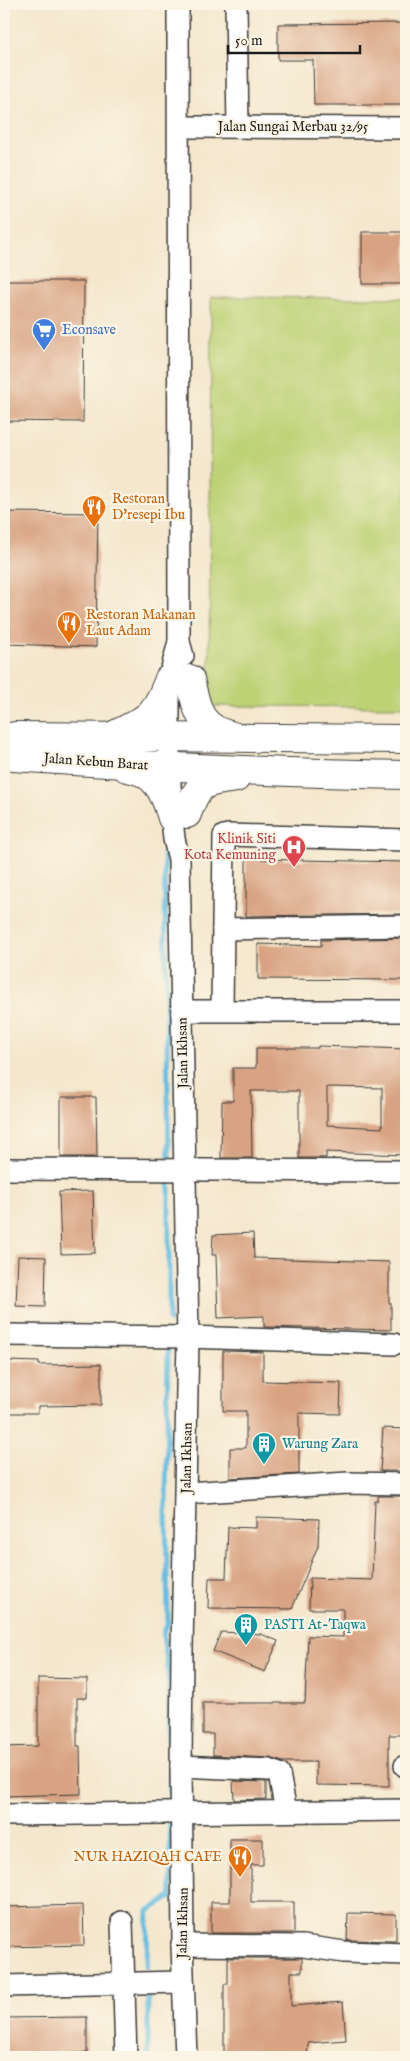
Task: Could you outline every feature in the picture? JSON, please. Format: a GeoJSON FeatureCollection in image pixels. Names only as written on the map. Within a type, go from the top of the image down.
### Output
{"type":"FeatureCollection","features":[{"type":"Feature","properties":{"kind":"main road"},"geometry":{"type":"LineString","coordinates":[[110,737],[148,718],[179,679],[195,699],[206,724],[219,733],[246,738],[406,739]]}},
{"type":"Feature","properties":{"kind":"main road","name":"Jalan Kebun Barat"},"geometry":{"type":"LineString","coordinates":[[4,739],[15,736],[246,738]]}},
{"type":"Feature","properties":{"kind":"main road","name":"Jalan Kebun Barat"},"geometry":{"type":"LineString","coordinates":[[4,752],[14,757],[277,773]]}},
{"type":"Feature","properties":{"kind":"main road"},"geometry":{"type":"LineString","coordinates":[[98,763],[134,769],[148,774],[157,782],[180,816],[196,791],[207,784],[277,773],[406,775]]}},
{"type":"Feature","properties":{"kind":"street","name":"Jalan Ikhsan"},"geometry":{"type":"LineString","coordinates":[[178,4],[179,738],[180,816],[186,839],[179,859],[183,1011],[172,1170],[188,1337],[181,1766],[174,1813],[184,1939],[182,1945],[182,1982],[186,2057]]}},
{"type":"Feature","properties":{"kind":"street"},"geometry":{"type":"LineString","coordinates":[[236,4],[238,127]]}},
{"type":"Feature","properties":{"kind":"street","name":"Jalan Sungai Merbau 32/95"},"geometry":{"type":"LineString","coordinates":[[179,127],[406,128]]}},
{"type":"Feature","properties":{"kind":"street"},"geometry":{"type":"LineString","coordinates":[[222,1010],[224,836],[406,840]]}},
{"type":"Feature","properties":{"kind":"street"},"geometry":{"type":"LineString","coordinates":[[223,929],[406,926]]}},
{"type":"Feature","properties":{"kind":"street"},"geometry":{"type":"LineString","coordinates":[[183,1011],[248,1009],[406,1011]]}},
{"type":"Feature","properties":{"kind":"street"},"geometry":{"type":"LineString","coordinates":[[4,1169],[406,1171]]}},
{"type":"Feature","properties":{"kind":"street"},"geometry":{"type":"LineString","coordinates":[[4,1335],[188,1337],[394,1344]]}},
{"type":"Feature","properties":{"kind":"street"},"geometry":{"type":"LineString","coordinates":[[186,1493],[348,1483],[406,1484]]}},
{"type":"Feature","properties":{"kind":"street"},"geometry":{"type":"LineString","coordinates":[[181,1766],[269,1770],[275,1772],[279,1774],[286,1811]]}},
{"type":"Feature","properties":{"kind":"street"},"geometry":{"type":"LineString","coordinates":[[4,1815],[406,1810]]}},
{"type":"Feature","properties":{"kind":"street"},"geometry":{"type":"LineString","coordinates":[[122,1922],[130,1982],[126,2057]]}},
{"type":"Feature","properties":{"kind":"street"},"geometry":{"type":"LineString","coordinates":[[182,1945],[303,1946],[344,1952],[406,1954]]}},
{"type":"Feature","properties":{"kind":"street"},"geometry":{"type":"LineString","coordinates":[[4,1986],[182,1982]]}},
{"type":"Feature","properties":{"kind":"green space"},"geometry":{"type":"Polygon","coordinates":[[[211,297],[406,298],[406,707],[209,706],[211,297]]]}},
{"type":"Feature","properties":{"kind":"building"},"geometry":{"type":"Polygon","coordinates":[[[406,23],[406,105],[314,105],[313,60],[278,60],[278,24],[406,23]]]}},
{"type":"Feature","properties":{"kind":"building"},"geometry":{"type":"Polygon","coordinates":[[[362,232],[406,232],[406,284],[362,284],[362,232]]]}},
{"type":"Feature","properties":{"kind":"building","name":"Econsave"},"geometry":{"type":"Polygon","coordinates":[[[4,281],[84,281],[83,422],[4,421],[4,281]]]}},
{"type":"Feature","properties":{"kind":"building"},"geometry":{"type":"Polygon","coordinates":[[[4,512],[98,513],[96,647],[4,644],[4,512]]]}},
{"type":"Feature","properties":{"kind":"building"},"geometry":{"type":"Polygon","coordinates":[[[246,859],[406,862],[406,914],[246,916],[246,859]]]}},
{"type":"Feature","properties":{"kind":"building"},"geometry":{"type":"Polygon","coordinates":[[[406,938],[406,980],[258,979],[258,944],[321,946],[321,940],[406,938]]]}},
{"type":"Feature","properties":{"kind":"building"},"geometry":{"type":"Polygon","coordinates":[[[318,1046],[406,1049],[406,1155],[326,1152],[326,1158],[299,1158],[299,1091],[251,1091],[252,1158],[221,1158],[222,1101],[233,1101],[233,1068],[256,1068],[256,1048],[318,1048],[318,1046]],[[327,1087],[327,1125],[382,1128],[382,1088],[327,1087]]]}},
{"type":"Feature","properties":{"kind":"building"},"geometry":{"type":"Polygon","coordinates":[[[61,1097],[96,1097],[97,1157],[61,1157],[61,1097]]]}},
{"type":"Feature","properties":{"kind":"building"},"geometry":{"type":"Polygon","coordinates":[[[93,1191],[95,1253],[61,1254],[59,1192],[93,1191]]]}},
{"type":"Feature","properties":{"kind":"building"},"geometry":{"type":"Polygon","coordinates":[[[253,1233],[254,1258],[389,1262],[391,1330],[264,1327],[264,1316],[218,1318],[216,1255],[212,1255],[213,1235],[253,1233]]]}},
{"type":"Feature","properties":{"kind":"building"},"geometry":{"type":"Polygon","coordinates":[[[18,1256],[46,1257],[45,1307],[16,1306],[18,1256]]]}},
{"type":"Feature","properties":{"kind":"building"},"geometry":{"type":"Polygon","coordinates":[[[223,1351],[263,1352],[263,1381],[341,1383],[340,1414],[299,1413],[299,1474],[230,1478],[230,1448],[246,1448],[246,1411],[223,1411],[223,1351]]]}},
{"type":"Feature","properties":{"kind":"building"},"geometry":{"type":"Polygon","coordinates":[[[8,1361],[39,1362],[39,1365],[101,1364],[101,1405],[38,1406],[38,1413],[7,1413],[8,1361]]]}},
{"type":"Feature","properties":{"kind":"building"},"geometry":{"type":"Polygon","coordinates":[[[383,1428],[406,1429],[405,1471],[380,1471],[383,1428]]]}},
{"type":"Feature","properties":{"kind":"building"},"geometry":{"type":"Polygon","coordinates":[[[378,1496],[403,1496],[403,1501],[406,1502],[406,1735],[389,1735],[389,1786],[316,1785],[316,1762],[283,1762],[270,1758],[213,1755],[213,1734],[203,1734],[203,1703],[305,1703],[308,1636],[343,1637],[343,1609],[309,1609],[310,1578],[372,1580],[375,1501],[378,1501],[378,1496]]]}},
{"type":"Feature","properties":{"kind":"building"},"geometry":{"type":"Polygon","coordinates":[[[256,1517],[319,1519],[318,1546],[292,1609],[208,1608],[209,1578],[226,1578],[228,1527],[256,1528],[256,1517]]]}},
{"type":"Feature","properties":{"kind":"building","name":"PASTI At-Taqwa"},"geometry":{"type":"Polygon","coordinates":[[[221,1632],[261,1634],[278,1641],[265,1672],[213,1651],[221,1632]]]}},
{"type":"Feature","properties":{"kind":"building"},"geometry":{"type":"Polygon","coordinates":[[[38,1678],[87,1679],[87,1698],[77,1698],[77,1746],[80,1746],[81,1794],[4,1796],[4,1747],[38,1746],[38,1678]]]}},
{"type":"Feature","properties":{"kind":"building"},"geometry":{"type":"Polygon","coordinates":[[[233,1781],[266,1782],[266,1799],[234,1800],[233,1781]]]}},
{"type":"Feature","properties":{"kind":"building"},"geometry":{"type":"Polygon","coordinates":[[[230,1839],[263,1839],[263,1865],[251,1865],[251,1902],[294,1902],[294,1933],[211,1933],[211,1902],[230,1902],[230,1839]]]}},
{"type":"Feature","properties":{"kind":"building"},"geometry":{"type":"Polygon","coordinates":[[[83,1905],[84,1945],[4,1947],[4,1907],[83,1905]]]}},
{"type":"Feature","properties":{"kind":"building"},"geometry":{"type":"Polygon","coordinates":[[[348,1913],[396,1914],[396,1941],[347,1940],[348,1913]]]}},
{"type":"Feature","properties":{"kind":"building"},"geometry":{"type":"Polygon","coordinates":[[[228,1958],[302,1958],[302,1972],[291,1972],[291,2006],[343,2002],[346,2040],[308,2043],[307,2057],[224,2055],[224,1984],[228,1984],[228,1958]]]}},
{"type":"Feature","properties":{"kind":"building"},"geometry":{"type":"Polygon","coordinates":[[[87,2017],[87,2053],[4,2053],[4,2018],[87,2017]]]}},
{"type":"Feature","properties":{"kind":"waterway"},"geometry":{"type":"LineString","coordinates":[[164,835],[169,1164]]}},
{"type":"Feature","properties":{"kind":"waterway"},"geometry":{"type":"LineString","coordinates":[[169,1175],[169,1321]]}},
{"type":"Feature","properties":{"kind":"waterway"},"geometry":{"type":"LineString","coordinates":[[168,1350],[166,1508],[168,1622],[163,1635],[168,1667],[170,1808]]}},
{"type":"Feature","properties":{"kind":"waterway"},"geometry":{"type":"LineString","coordinates":[[147,1967],[148,1911],[171,1897],[170,1817]]}},
{"type":"Feature","properties":{"kind":"waterway"},"geometry":{"type":"LineString","coordinates":[[148,1997],[148,2057]]}},
{"type":"Feature","properties":{"kind":"place","name":"Econsave"},"geometry":{"type":"Point","coordinates":[44,351]}},
{"type":"Feature","properties":{"kind":"place","name":"Restoran D'resepi Ibu"},"geometry":{"type":"Point","coordinates":[94,528]}},
{"type":"Feature","properties":{"kind":"place","name":"Restoran Makanan Laut Adam"},"geometry":{"type":"Point","coordinates":[69,644]}},
{"type":"Feature","properties":{"kind":"place","name":"Klinik Siti Kota Kemuning"},"geometry":{"type":"Point","coordinates":[294,868]}},
{"type":"Feature","properties":{"kind":"place","name":"Warung Zara"},"geometry":{"type":"Point","coordinates":[264,1465]}},
{"type":"Feature","properties":{"kind":"place","name":"PASTI At-Taqwa"},"geometry":{"type":"Point","coordinates":[246,1646]}},
{"type":"Feature","properties":{"kind":"place","name":"NUR HAZIQAH CAFE"},"geometry":{"type":"Point","coordinates":[240,1878]}}]}
